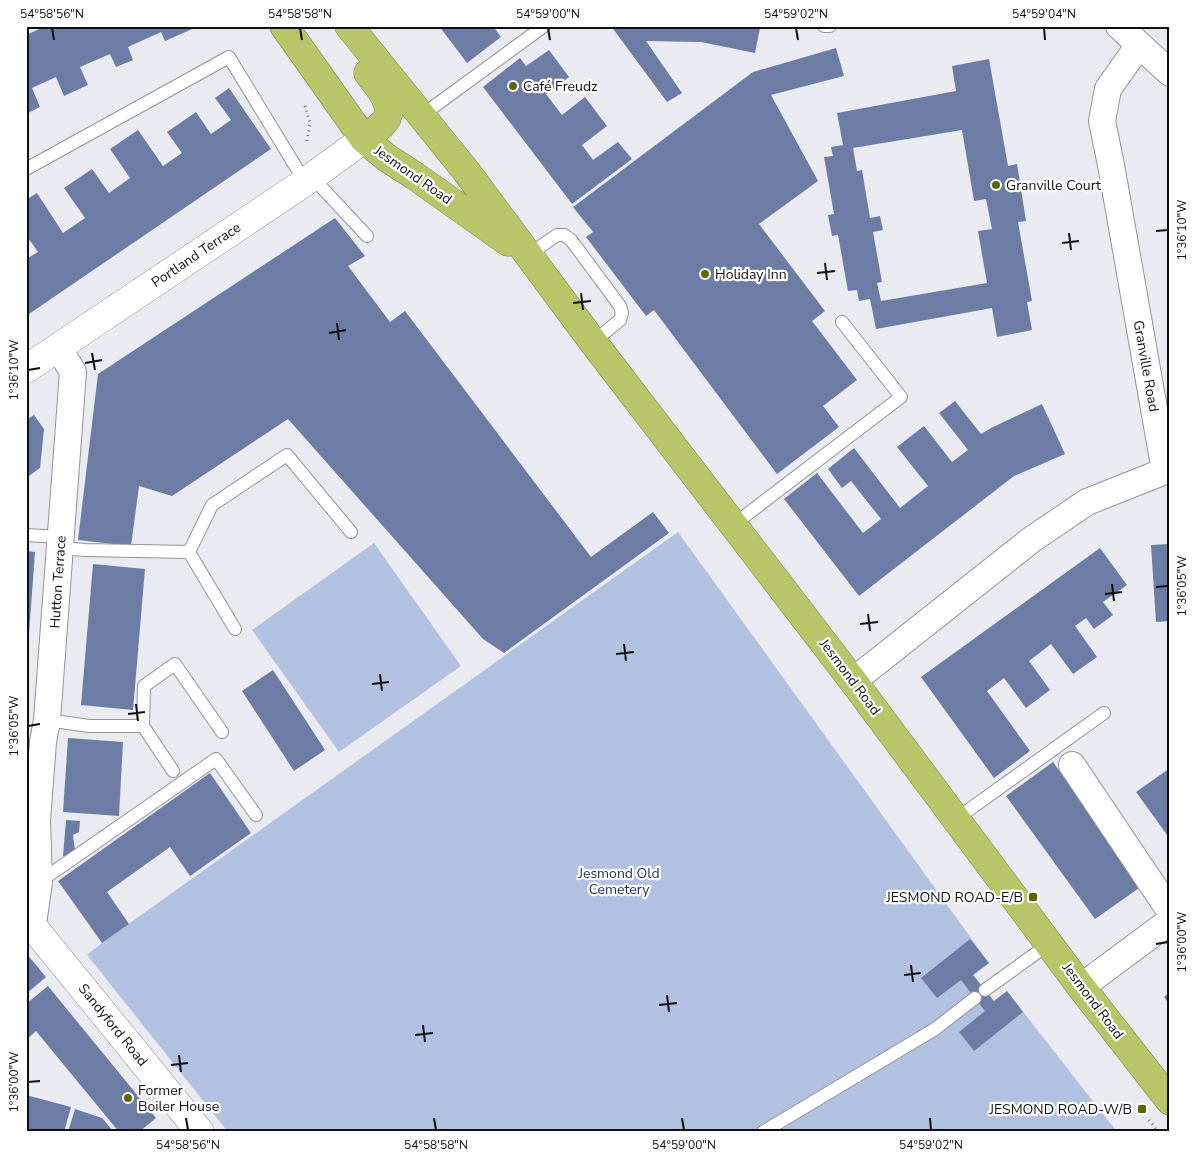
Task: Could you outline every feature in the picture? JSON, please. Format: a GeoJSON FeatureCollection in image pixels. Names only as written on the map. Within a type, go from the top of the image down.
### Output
{"type":"FeatureCollection","features":[{"type":"Feature","properties":{"kind":"highway","name":"Jesmond Road"},"geometry":{"type":"LineString","coordinates":[[284,26],[364,140],[527,256]]}},
{"type":"Feature","properties":{"kind":"highway"},"geometry":{"type":"LineString","coordinates":[[336,26],[385,98],[389,109],[387,119],[364,140]]}},
{"type":"Feature","properties":{"kind":"highway","name":"Jesmond Road"},"geometry":{"type":"LineString","coordinates":[[349,26],[431,109],[466,171],[527,256],[853,681],[1049,944],[1099,973],[1170,1101]]}},
{"type":"Feature","properties":{"kind":"main road","name":"Portland Terrace"},"geometry":{"type":"LineString","coordinates":[[26,368],[364,140]]}},
{"type":"Feature","properties":{"kind":"main road","name":"Sandyford Road"},"geometry":{"type":"LineString","coordinates":[[29,921],[198,1131]]}},
{"type":"Feature","properties":{"kind":"street"},"geometry":{"type":"LineString","coordinates":[[1119,26],[1170,73]]}},
{"type":"Feature","properties":{"kind":"street","name":"Granville Road"},"geometry":{"type":"LineString","coordinates":[[853,681],[1031,540],[1087,502],[1165,471],[1102,121],[1108,89],[1139,45]]}},
{"type":"Feature","properties":{"kind":"street","name":"Hutton Terrace"},"geometry":{"type":"LineString","coordinates":[[29,921],[39,882],[32,826],[61,543],[73,372],[58,347]]}},
{"type":"Feature","properties":{"kind":"street"},"geometry":{"type":"LineString","coordinates":[[1072,765],[1170,911]]}},
{"type":"Feature","properties":{"kind":"street"},"geometry":{"type":"LineString","coordinates":[[1099,973],[1170,921]]}},
{"type":"Feature","properties":{"kind":"lane"},"geometry":{"type":"LineString","coordinates":[[431,109],[544,26]]}},
{"type":"Feature","properties":{"kind":"lane"},"geometry":{"type":"LineString","coordinates":[[824,26],[830,26]]}},
{"type":"Feature","properties":{"kind":"lane"},"geometry":{"type":"LineString","coordinates":[[26,169],[229,57],[308,179],[367,236]]}},
{"type":"Feature","properties":{"kind":"lane"},"geometry":{"type":"LineString","coordinates":[[527,256],[558,235],[564,235],[570,240],[620,306],[622,313],[620,320],[593,342]]}},
{"type":"Feature","properties":{"kind":"lane"},"geometry":{"type":"LineString","coordinates":[[733,525],[901,397],[842,322]]}},
{"type":"Feature","properties":{"kind":"lane"},"geometry":{"type":"LineString","coordinates":[[189,552],[212,505],[287,455],[351,532]]}},
{"type":"Feature","properties":{"kind":"lane"},"geometry":{"type":"LineString","coordinates":[[26,536],[85,550],[189,552]]}},
{"type":"Feature","properties":{"kind":"lane"},"geometry":{"type":"LineString","coordinates":[[189,552],[235,629]]}},
{"type":"Feature","properties":{"kind":"lane"},"geometry":{"type":"LineString","coordinates":[[173,771],[143,726],[144,686],[175,664],[222,732]]}},
{"type":"Feature","properties":{"kind":"lane"},"geometry":{"type":"LineString","coordinates":[[956,820],[1104,713]]}},
{"type":"Feature","properties":{"kind":"lane"},"geometry":{"type":"LineString","coordinates":[[42,735],[89,726],[143,726]]}},
{"type":"Feature","properties":{"kind":"lane"},"geometry":{"type":"LineString","coordinates":[[39,882],[216,759],[256,815]]}},
{"type":"Feature","properties":{"kind":"lane"},"geometry":{"type":"LineString","coordinates":[[763,1132],[935,1029],[1049,944]]}},
{"type":"Feature","properties":{"kind":"path"},"geometry":{"type":"LineString","coordinates":[[1146,1116],[1158,1132]]}},
{"type":"Feature","properties":{"kind":"green space","name":"Jesmond Old Cemetery"},"geometry":{"type":"Polygon","coordinates":[[[678,532],[989,963],[973,975],[994,1001],[1007,991],[1117,1132],[228,1132],[87,955],[678,532]]]}},
{"type":"Feature","properties":{"kind":"green space"},"geometry":{"type":"Polygon","coordinates":[[[374,543],[461,666],[339,752],[252,630],[374,543]]]}},
{"type":"Feature","properties":{"kind":"building"},"geometry":{"type":"Polygon","coordinates":[[[46,26],[199,26],[165,41],[161,32],[128,47],[133,60],[116,67],[110,54],[80,67],[88,85],[64,96],[56,77],[32,88],[40,107],[26,114],[26,35],[46,26]]]}},
{"type":"Feature","properties":{"kind":"building"},"geometry":{"type":"Polygon","coordinates":[[[439,26],[493,26],[501,37],[467,63],[439,26]]]}},
{"type":"Feature","properties":{"kind":"building"},"geometry":{"type":"Polygon","coordinates":[[[611,26],[752,26],[760,28],[755,53],[701,42],[646,41],[682,93],[667,102],[611,26]]]}},
{"type":"Feature","properties":{"kind":"building","name":"Holiday Inn"},"geometry":{"type":"Polygon","coordinates":[[[836,48],[844,76],[771,95],[818,181],[759,224],[825,311],[812,321],[857,380],[823,406],[839,427],[777,474],[654,310],[646,316],[586,237],[593,232],[573,207],[753,72],[836,48]]]}},
{"type":"Feature","properties":{"kind":"building"},"geometry":{"type":"Polygon","coordinates":[[[549,50],[569,77],[546,94],[562,115],[585,97],[607,126],[582,145],[593,160],[618,142],[632,159],[572,204],[483,87],[520,58],[526,66],[549,50]]]}},
{"type":"Feature","properties":{"kind":"building","name":"Granville Court"},"geometry":{"type":"Polygon","coordinates":[[[989,59],[1008,166],[1017,164],[1026,221],[1018,222],[1032,301],[1027,302],[1032,330],[997,337],[992,308],[876,329],[870,299],[859,301],[857,290],[848,291],[838,235],[832,236],[828,215],[834,214],[824,157],[833,156],[831,147],[843,145],[837,113],[956,91],[952,66],[989,59]],[[962,130],[853,148],[857,171],[862,170],[870,218],[880,216],[883,230],[873,232],[882,282],[877,283],[881,301],[987,283],[978,231],[992,229],[986,199],[974,201],[962,130]]]}},
{"type":"Feature","properties":{"kind":"building"},"geometry":{"type":"Polygon","coordinates":[[[229,88],[271,149],[26,316],[26,259],[38,252],[26,235],[26,200],[37,193],[63,233],[85,218],[64,188],[92,169],[109,193],[130,178],[110,149],[138,130],[163,166],[182,153],[167,132],[196,112],[211,134],[231,120],[215,98],[229,88]]]}},
{"type":"Feature","properties":{"kind":"building"},"geometry":{"type":"Polygon","coordinates":[[[335,218],[365,256],[348,266],[390,322],[405,311],[591,557],[653,512],[669,533],[504,653],[483,639],[288,419],[172,496],[139,486],[131,546],[78,540],[98,374],[335,218]]]}},
{"type":"Feature","properties":{"kind":"building"},"geometry":{"type":"Polygon","coordinates":[[[955,401],[981,434],[1042,404],[1065,454],[1014,476],[859,596],[784,499],[817,473],[863,533],[881,519],[851,481],[842,488],[828,469],[854,448],[900,508],[928,486],[897,447],[924,426],[952,462],[968,450],[939,413],[955,401]]]}},
{"type":"Feature","properties":{"kind":"building"},"geometry":{"type":"Polygon","coordinates":[[[34,415],[44,429],[40,468],[26,478],[26,420],[34,415]]]}},
{"type":"Feature","properties":{"kind":"building"},"geometry":{"type":"Polygon","coordinates":[[[1170,544],[1170,621],[1156,622],[1151,545],[1170,544]]]}},
{"type":"Feature","properties":{"kind":"building"},"geometry":{"type":"Polygon","coordinates":[[[1100,548],[1127,585],[1103,602],[1113,615],[1094,629],[1086,618],[1075,626],[1097,657],[1073,674],[1051,644],[1029,661],[1050,690],[1026,708],[1004,678],[987,691],[1030,751],[994,778],[921,677],[1100,548]]]}},
{"type":"Feature","properties":{"kind":"building"},"geometry":{"type":"Polygon","coordinates":[[[26,551],[35,552],[28,648],[26,648],[26,551]]]}},
{"type":"Feature","properties":{"kind":"building"},"geometry":{"type":"Polygon","coordinates":[[[93,564],[145,569],[133,710],[81,705],[93,564]]]}},
{"type":"Feature","properties":{"kind":"building"},"geometry":{"type":"Polygon","coordinates":[[[273,670],[325,750],[294,771],[242,691],[273,670]]]}},
{"type":"Feature","properties":{"kind":"building"},"geometry":{"type":"Polygon","coordinates":[[[68,738],[123,742],[119,816],[63,812],[68,738]]]}},
{"type":"Feature","properties":{"kind":"building"},"geometry":{"type":"Polygon","coordinates":[[[1053,762],[1142,886],[1095,919],[1006,796],[1053,762]]]}},
{"type":"Feature","properties":{"kind":"building"},"geometry":{"type":"Polygon","coordinates":[[[1170,768],[1170,839],[1136,792],[1170,768]]]}},
{"type":"Feature","properties":{"kind":"building"},"geometry":{"type":"Polygon","coordinates":[[[210,773],[251,833],[190,876],[170,847],[107,892],[129,924],[102,943],[58,881],[210,773]]]}},
{"type":"Feature","properties":{"kind":"building"},"geometry":{"type":"Polygon","coordinates":[[[66,820],[80,821],[79,832],[73,835],[75,851],[69,857],[63,856],[66,820]]]}},
{"type":"Feature","properties":{"kind":"building"},"geometry":{"type":"Polygon","coordinates":[[[970,939],[989,963],[973,975],[994,1001],[1007,991],[1023,1012],[974,1051],[959,1032],[985,1011],[961,980],[937,998],[921,978],[970,939]]]}},
{"type":"Feature","properties":{"kind":"building"},"geometry":{"type":"Polygon","coordinates":[[[26,953],[46,977],[26,994],[26,953]]]}},
{"type":"Feature","properties":{"kind":"building"},"geometry":{"type":"Polygon","coordinates":[[[48,986],[156,1118],[139,1132],[119,1132],[36,1031],[26,1040],[26,1004],[48,986]]]}},
{"type":"Feature","properties":{"kind":"building"},"geometry":{"type":"Polygon","coordinates":[[[1170,992],[1170,1005],[1164,997],[1170,992]]]}},
{"type":"Feature","properties":{"kind":"building"},"geometry":{"type":"Polygon","coordinates":[[[26,1095],[71,1107],[64,1132],[26,1132],[26,1095]]]}},
{"type":"Feature","properties":{"kind":"building"},"geometry":{"type":"Polygon","coordinates":[[[75,1109],[102,1118],[114,1132],[68,1132],[75,1109]]]}},
{"type":"Feature","properties":{"kind":"place","name":"Café Freudz"},"geometry":{"type":"Point","coordinates":[513,86]}},
{"type":"Feature","properties":{"kind":"place","name":"Granville Court"},"geometry":{"type":"Point","coordinates":[996,185]}},
{"type":"Feature","properties":{"kind":"place","name":"Holiday Inn"},"geometry":{"type":"Point","coordinates":[705,274]}},
{"type":"Feature","properties":{"kind":"place","name":"JESMOND ROAD-E/B"},"geometry":{"type":"Point","coordinates":[1033,897]}},
{"type":"Feature","properties":{"kind":"place","name":"Former Boiler House"},"geometry":{"type":"Point","coordinates":[128,1098]}},
{"type":"Feature","properties":{"kind":"place","name":"JESMOND ROAD-W/B"},"geometry":{"type":"Point","coordinates":[1142,1109]}}]}
